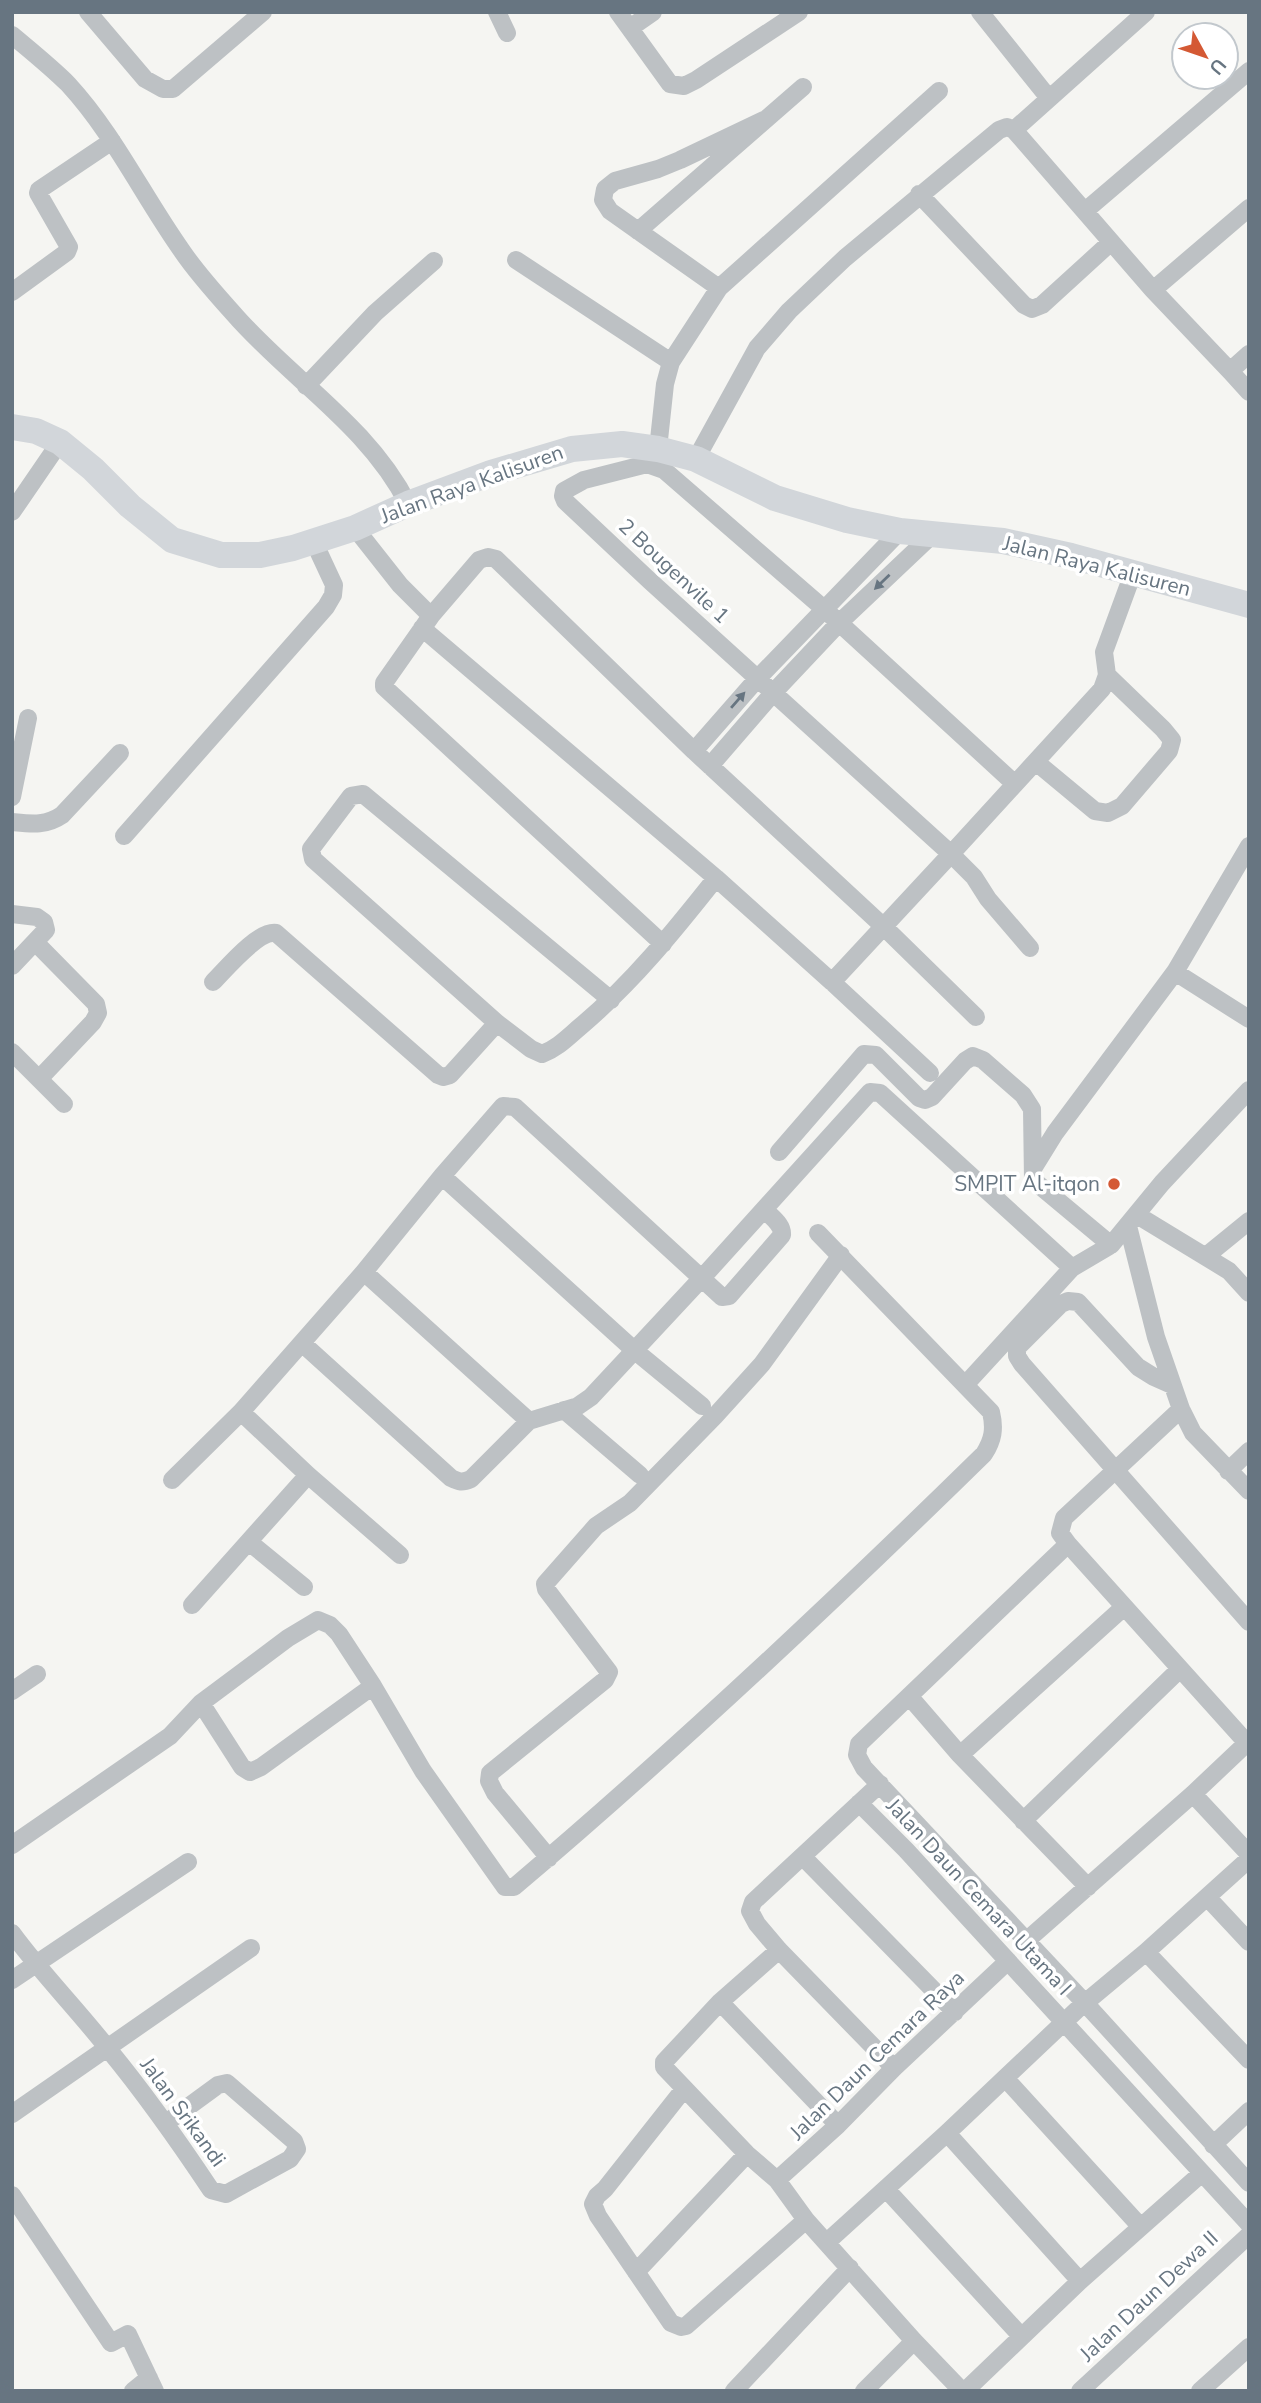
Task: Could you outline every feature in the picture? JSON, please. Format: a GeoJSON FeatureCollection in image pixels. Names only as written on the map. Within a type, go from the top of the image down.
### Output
{"type":"FeatureCollection","features":[{"type":"Feature","properties":{"kind":"main road","name":"Jalan Raya Kalisuren"},"geometry":{"type":"LineString","coordinates":[[12,427],[36,430],[60,442],[172,540],[221,555],[260,555],[314,542],[355,528],[408,503],[491,473],[572,449],[622,444],[658,449],[696,459],[775,498],[847,520],[900,531],[1003,541],[1072,556],[1249,605]]}},
{"type":"Feature","properties":{"kind":"street"},"geometry":{"type":"LineString","coordinates":[[94,14],[145,79],[163,89],[173,89],[262,12]]}},
{"type":"Feature","properties":{"kind":"street"},"geometry":{"type":"LineString","coordinates":[[497,12],[507,33]]}},
{"type":"Feature","properties":{"kind":"street"},"geometry":{"type":"LineString","coordinates":[[618,12],[670,84],[684,86],[799,12]]}},
{"type":"Feature","properties":{"kind":"street"},"geometry":{"type":"LineString","coordinates":[[630,28],[653,12]]}},
{"type":"Feature","properties":{"kind":"street"},"geometry":{"type":"LineString","coordinates":[[980,12],[1048,97]]}},
{"type":"Feature","properties":{"kind":"street"},"geometry":{"type":"LineString","coordinates":[[1014,130],[1146,12]]}},
{"type":"Feature","properties":{"kind":"street"},"geometry":{"type":"LineString","coordinates":[[12,35],[68,84],[111,141],[190,261],[256,338],[364,440],[395,478],[408,503]]}},
{"type":"Feature","properties":{"kind":"street"},"geometry":{"type":"LineString","coordinates":[[1085,212],[1249,71]]}},
{"type":"Feature","properties":{"kind":"street"},"geometry":{"type":"LineString","coordinates":[[638,231],[803,87]]}},
{"type":"Feature","properties":{"kind":"street"},"geometry":{"type":"LineString","coordinates":[[658,449],[671,362],[719,288],[939,91]]}},
{"type":"Feature","properties":{"kind":"street"},"geometry":{"type":"LineString","coordinates":[[719,288],[610,211],[603,200],[605,189],[614,181],[658,169],[764,120]]}},
{"type":"Feature","properties":{"kind":"street"},"geometry":{"type":"LineString","coordinates":[[696,459],[757,348],[789,311],[919,194],[999,130],[1007,127],[1014,130],[1110,243],[1249,392]]}},
{"type":"Feature","properties":{"kind":"street"},"geometry":{"type":"LineString","coordinates":[[12,292],[69,247],[39,191],[111,141]]}},
{"type":"Feature","properties":{"kind":"street"},"geometry":{"type":"LineString","coordinates":[[919,194],[1024,305],[1032,309],[1042,305],[1110,243]]}},
{"type":"Feature","properties":{"kind":"street"},"geometry":{"type":"LineString","coordinates":[[1153,290],[1249,208]]}},
{"type":"Feature","properties":{"kind":"street"},"geometry":{"type":"LineString","coordinates":[[516,260],[671,362]]}},
{"type":"Feature","properties":{"kind":"street"},"geometry":{"type":"LineString","coordinates":[[306,386],[375,313],[434,261]]}},
{"type":"Feature","properties":{"kind":"street"},"geometry":{"type":"LineString","coordinates":[[1230,371],[1249,354]]}},
{"type":"Feature","properties":{"kind":"street"},"geometry":{"type":"LineString","coordinates":[[12,512],[60,442]]}},
{"type":"Feature","properties":{"kind":"street","name":"2 Bougenvile 1"},"geometry":{"type":"LineString","coordinates":[[823,608],[664,470],[647,464],[584,480],[564,491],[563,496],[650,581],[951,854],[974,877],[1030,948]]}},
{"type":"Feature","properties":{"kind":"street"},"geometry":{"type":"LineString","coordinates":[[355,528],[426,622],[716,878],[930,1073]]}},
{"type":"Feature","properties":{"kind":"street"},"geometry":{"type":"LineString","coordinates":[[694,751],[823,608],[900,531]]}},
{"type":"Feature","properties":{"kind":"street"},"geometry":{"type":"LineString","coordinates":[[710,766],[773,693],[839,623],[932,535]]}},
{"type":"Feature","properties":{"kind":"street"},"geometry":{"type":"LineString","coordinates":[[124,836],[326,607],[333,595],[334,585],[314,542]]}},
{"type":"Feature","properties":{"kind":"street"},"geometry":{"type":"LineString","coordinates":[[663,944],[386,691],[384,683],[426,622],[479,561],[488,557],[496,559],[694,751],[884,927],[976,1017]]}},
{"type":"Feature","properties":{"kind":"street"},"geometry":{"type":"LineString","coordinates":[[832,982],[1102,689],[1107,675],[1104,652],[1133,573]]}},
{"type":"Feature","properties":{"kind":"street"},"geometry":{"type":"LineString","coordinates":[[823,608],[1015,784]]}},
{"type":"Feature","properties":{"kind":"street"},"geometry":{"type":"LineString","coordinates":[[1035,762],[1096,811],[1108,813],[1122,806],[1169,751],[1172,740],[1107,675]]}},
{"type":"Feature","properties":{"kind":"street"},"geometry":{"type":"LineString","coordinates":[[12,797],[28,718]]}},
{"type":"Feature","properties":{"kind":"street"},"geometry":{"type":"LineString","coordinates":[[12,822],[40,825],[52,822],[62,815],[120,753]]}},
{"type":"Feature","properties":{"kind":"street"},"geometry":{"type":"LineString","coordinates":[[611,1000],[363,794],[351,796],[311,849],[313,859],[497,1023],[531,1049],[542,1054],[554,1049],[611,1000],[663,944],[716,878]]}},
{"type":"Feature","properties":{"kind":"street"},"geometry":{"type":"LineString","coordinates":[[1033,1170],[1055,1133],[1175,972],[1249,846]]}},
{"type":"Feature","properties":{"kind":"street"},"geometry":{"type":"LineString","coordinates":[[12,914],[37,918],[44,922],[46,930],[12,966]]}},
{"type":"Feature","properties":{"kind":"street"},"geometry":{"type":"LineString","coordinates":[[214,982],[256,940],[266,933],[276,933],[443,1077],[450,1075],[497,1023]]}},
{"type":"Feature","properties":{"kind":"street"},"geometry":{"type":"LineString","coordinates":[[36,943],[96,1004],[98,1013],[93,1022],[39,1079]]}},
{"type":"Feature","properties":{"kind":"street"},"geometry":{"type":"LineString","coordinates":[[1175,972],[1249,1019]]}},
{"type":"Feature","properties":{"kind":"street"},"geometry":{"type":"LineString","coordinates":[[12,1052],[64,1104]]}},
{"type":"Feature","properties":{"kind":"street"},"geometry":{"type":"LineString","coordinates":[[779,1152],[864,1054],[876,1055],[919,1098],[925,1100],[932,1097],[965,1061],[974,1056],[984,1060],[1013,1086],[1032,1109],[1033,1180],[1111,1245]]}},
{"type":"Feature","properties":{"kind":"street"},"geometry":{"type":"LineString","coordinates":[[965,1385],[1072,1268],[1111,1245],[1170,1175],[1249,1090]]}},
{"type":"Feature","properties":{"kind":"street"},"geometry":{"type":"LineString","coordinates":[[303,1344],[451,1478],[459,1482],[471,1479],[529,1421],[578,1406],[591,1396],[701,1279],[870,1091],[880,1093],[1072,1268]]}},
{"type":"Feature","properties":{"kind":"street"},"geometry":{"type":"LineString","coordinates":[[172,1480],[241,1412],[303,1344],[365,1272],[442,1175],[503,1106],[515,1107],[722,1297],[726,1297],[783,1232],[780,1224],[764,1209]]}},
{"type":"Feature","properties":{"kind":"street"},"geometry":{"type":"LineString","coordinates":[[442,1175],[634,1350],[702,1406]]}},
{"type":"Feature","properties":{"kind":"street"},"geometry":{"type":"LineString","coordinates":[[1132,1220],[1206,1256],[1229,1271],[1249,1293]]}},
{"type":"Feature","properties":{"kind":"street"},"geometry":{"type":"LineString","coordinates":[[1132,1220],[1156,1337],[1181,1409],[1193,1433],[1249,1491]]}},
{"type":"Feature","properties":{"kind":"street"},"geometry":{"type":"LineString","coordinates":[[1206,1256],[1249,1221]]}},
{"type":"Feature","properties":{"kind":"street"},"geometry":{"type":"LineString","coordinates":[[12,1845],[170,1735],[201,1703],[288,1638],[318,1620],[330,1625],[339,1634],[423,1771],[505,1887],[514,1887],[680,1742],[878,1558],[984,1454],[992,1442],[994,1427],[991,1412],[818,1233]]}},
{"type":"Feature","properties":{"kind":"street"},"geometry":{"type":"LineString","coordinates":[[549,1858],[495,1793],[489,1781],[490,1773],[605,1680],[609,1672],[546,1589],[545,1584],[596,1526],[630,1503],[762,1364],[841,1255]]}},
{"type":"Feature","properties":{"kind":"street"},"geometry":{"type":"LineString","coordinates":[[365,1272],[529,1421]]}},
{"type":"Feature","properties":{"kind":"street"},"geometry":{"type":"LineString","coordinates":[[1172,1385],[1138,1367],[1078,1302],[1068,1301],[1061,1304],[1017,1348],[1017,1356],[1022,1364],[1249,1622]]}},
{"type":"Feature","properties":{"kind":"street"},"geometry":{"type":"LineString","coordinates":[[1026,1941],[1248,1742],[1180,1670],[1060,1534],[1064,1518],[1181,1409]]}},
{"type":"Feature","properties":{"kind":"street"},"geometry":{"type":"LineString","coordinates":[[564,1410],[640,1475]]}},
{"type":"Feature","properties":{"kind":"street"},"geometry":{"type":"LineString","coordinates":[[241,1412],[400,1555]]}},
{"type":"Feature","properties":{"kind":"street"},"geometry":{"type":"LineString","coordinates":[[1228,1471],[1249,1451]]}},
{"type":"Feature","properties":{"kind":"street"},"geometry":{"type":"LineString","coordinates":[[192,1605],[308,1475]]}},
{"type":"Feature","properties":{"kind":"street"},"geometry":{"type":"LineString","coordinates":[[249,1542],[304,1587]]}},
{"type":"Feature","properties":{"kind":"street"},"geometry":{"type":"LineString","coordinates":[[1068,1544],[859,1744],[857,1755],[864,1768],[869,1794],[1026,1941],[1074,2012],[1202,2173],[1249,2224]]}},
{"type":"Feature","properties":{"kind":"street"},"geometry":{"type":"LineString","coordinates":[[960,1755],[1124,1607]]}},
{"type":"Feature","properties":{"kind":"street"},"geometry":{"type":"LineString","coordinates":[[1023,1821],[1180,1670]]}},
{"type":"Feature","properties":{"kind":"street"},"geometry":{"type":"LineString","coordinates":[[12,1691],[37,1674]]}},
{"type":"Feature","properties":{"kind":"street"},"geometry":{"type":"LineString","coordinates":[[201,1703],[242,1767],[250,1772],[261,1767],[373,1686]]}},
{"type":"Feature","properties":{"kind":"street"},"geometry":{"type":"LineString","coordinates":[[909,1696],[960,1755],[1088,1887]]}},
{"type":"Feature","properties":{"kind":"street"},"geometry":{"type":"LineString","coordinates":[[869,1794],[753,1902],[750,1911],[757,1924],[779,1950],[894,2068]]}},
{"type":"Feature","properties":{"kind":"street","name":"Jalan Daun Cemara Utama I"},"geometry":{"type":"LineString","coordinates":[[869,1794],[906,1850],[1008,1961],[1074,2012]]}},
{"type":"Feature","properties":{"kind":"street"},"geometry":{"type":"LineString","coordinates":[[827,2242],[1074,2012],[1146,1952],[1249,1856],[1193,1794]]}},
{"type":"Feature","properties":{"kind":"street"},"geometry":{"type":"LineString","coordinates":[[803,1857],[955,2012]]}},
{"type":"Feature","properties":{"kind":"street"},"geometry":{"type":"LineString","coordinates":[[12,1980],[188,1861]]}},
{"type":"Feature","properties":{"kind":"street"},"geometry":{"type":"LineString","coordinates":[[1207,1897],[1249,1942]]}},
{"type":"Feature","properties":{"kind":"street","name":"Jalan Srikandi"},"geometry":{"type":"LineString","coordinates":[[12,1933],[35,1964],[108,2047],[166,2123],[211,2190],[226,2194],[290,2159],[297,2149],[294,2141],[229,2084],[218,2085],[166,2123]]}},
{"type":"Feature","properties":{"kind":"street"},"geometry":{"type":"LineString","coordinates":[[12,2114],[251,1948]]}},
{"type":"Feature","properties":{"kind":"street"},"geometry":{"type":"LineString","coordinates":[[779,1950],[720,2002],[664,2062],[664,2067],[747,2154],[777,2180],[806,2220],[914,2341],[964,2391],[1080,2281],[1202,2173]]}},
{"type":"Feature","properties":{"kind":"street"},"geometry":{"type":"LineString","coordinates":[[1146,1952],[1249,2060]]}},
{"type":"Feature","properties":{"kind":"street","name":"Jalan Daun Cemara Raya"},"geometry":{"type":"LineString","coordinates":[[777,2180],[1008,1961]]}},
{"type":"Feature","properties":{"kind":"street"},"geometry":{"type":"LineString","coordinates":[[720,2002],[838,2125]]}},
{"type":"Feature","properties":{"kind":"street"},"geometry":{"type":"LineString","coordinates":[[1074,2012],[1249,2183]]}},
{"type":"Feature","properties":{"kind":"street"},"geometry":{"type":"LineString","coordinates":[[1005,2078],[1140,2227]]}},
{"type":"Feature","properties":{"kind":"street"},"geometry":{"type":"LineString","coordinates":[[684,2089],[593,2204],[598,2216],[671,2323],[681,2327],[690,2322],[806,2220]]}},
{"type":"Feature","properties":{"kind":"street"},"geometry":{"type":"LineString","coordinates":[[1213,2145],[1249,2111]]}},
{"type":"Feature","properties":{"kind":"street"},"geometry":{"type":"LineString","coordinates":[[947,2133],[1080,2281]]}},
{"type":"Feature","properties":{"kind":"street"},"geometry":{"type":"LineString","coordinates":[[636,2272],[747,2154]]}},
{"type":"Feature","properties":{"kind":"street"},"geometry":{"type":"LineString","coordinates":[[886,2189],[1021,2336]]}},
{"type":"Feature","properties":{"kind":"street"},"geometry":{"type":"LineString","coordinates":[[12,2195],[111,2343],[128,2334],[152,2384],[133,2391]]}},
{"type":"Feature","properties":{"kind":"street","name":"Jalan Daun Dewa II"},"geometry":{"type":"LineString","coordinates":[[1080,2391],[1249,2235]]}},
{"type":"Feature","properties":{"kind":"street"},"geometry":{"type":"LineString","coordinates":[[734,2391],[850,2268]]}},
{"type":"Feature","properties":{"kind":"street"},"geometry":{"type":"LineString","coordinates":[[864,2391],[914,2341]]}},
{"type":"Feature","properties":{"kind":"street"},"geometry":{"type":"LineString","coordinates":[[1200,2391],[1249,2347]]}},
{"type":"Feature","properties":{"kind":"place","name":"SMPIT Al-itqon"},"geometry":{"type":"Point","coordinates":[1114,1184]}}]}
